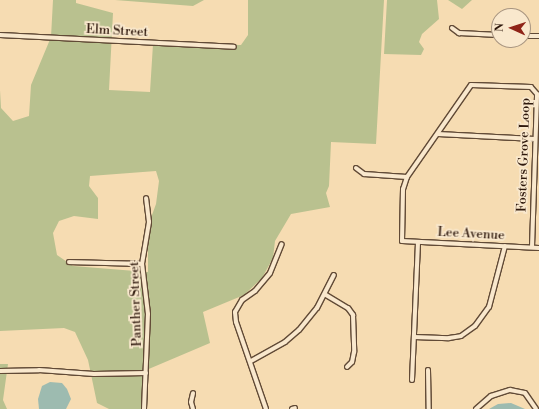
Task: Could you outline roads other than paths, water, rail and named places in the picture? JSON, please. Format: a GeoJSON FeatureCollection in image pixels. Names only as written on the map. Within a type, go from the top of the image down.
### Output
{"type":"FeatureCollection","features":[{"type":"Feature","properties":{"kind":"street"},"geometry":{"type":"LineString","coordinates":[[452,28],[459,33],[491,35]]}},
{"type":"Feature","properties":{"kind":"street","name":"Elm Street"},"geometry":{"type":"LineString","coordinates":[[0,35],[234,46]]}},
{"type":"Feature","properties":{"kind":"street","name":"Fosters Grove Loop"},"geometry":{"type":"LineString","coordinates":[[402,241],[403,189],[407,177],[471,85],[531,87],[537,94],[532,247]]}},
{"type":"Feature","properties":{"kind":"street"},"geometry":{"type":"LineString","coordinates":[[438,134],[535,139]]}},
{"type":"Feature","properties":{"kind":"street"},"geometry":{"type":"LineString","coordinates":[[356,168],[364,174],[407,177]]}},
{"type":"Feature","properties":{"kind":"street","name":"Panther Street"},"geometry":{"type":"LineString","coordinates":[[144,409],[148,314],[142,264],[149,222],[146,198]]}},
{"type":"Feature","properties":{"kind":"street","name":"Lee Avenue"},"geometry":{"type":"LineString","coordinates":[[402,241],[532,247],[539,249]]}},
{"type":"Feature","properties":{"kind":"street"},"geometry":{"type":"LineString","coordinates":[[412,380],[418,242]]}},
{"type":"Feature","properties":{"kind":"street"},"geometry":{"type":"LineString","coordinates":[[266,409],[251,361],[236,322],[235,312],[242,300],[255,291],[270,273],[282,244]]}},
{"type":"Feature","properties":{"kind":"street"},"geometry":{"type":"LineString","coordinates":[[414,337],[449,338],[461,336],[475,326],[489,307],[505,246]]}},
{"type":"Feature","properties":{"kind":"street"},"geometry":{"type":"LineString","coordinates":[[69,262],[142,264]]}},
{"type":"Feature","properties":{"kind":"street"},"geometry":{"type":"LineString","coordinates":[[251,361],[285,342],[309,319],[326,295],[334,275]]}},
{"type":"Feature","properties":{"kind":"street"},"geometry":{"type":"LineString","coordinates":[[326,295],[348,308],[353,315],[354,352],[352,362],[347,367]]}},
{"type":"Feature","properties":{"kind":"street"},"geometry":{"type":"LineString","coordinates":[[0,371],[39,370],[94,374],[146,373]]}},
{"type":"Feature","properties":{"kind":"street"},"geometry":{"type":"LineString","coordinates":[[428,370],[429,409]]}},
{"type":"Feature","properties":{"kind":"street"},"geometry":{"type":"LineString","coordinates":[[476,409],[491,396],[510,390],[524,393],[536,409]]}},
{"type":"Feature","properties":{"kind":"street"},"geometry":{"type":"LineString","coordinates":[[193,393],[190,402],[193,409]]}},
{"type":"Feature","properties":{"kind":"water"},"geometry":{"type":"Polygon","coordinates":[[[50,382],[62,383],[67,389],[71,399],[66,409],[39,409],[38,399],[42,386],[50,382]]]}},
{"type":"Feature","properties":{"kind":"water"},"geometry":{"type":"Polygon","coordinates":[[[511,403],[525,409],[489,409],[498,404],[511,403]]]}}]}
